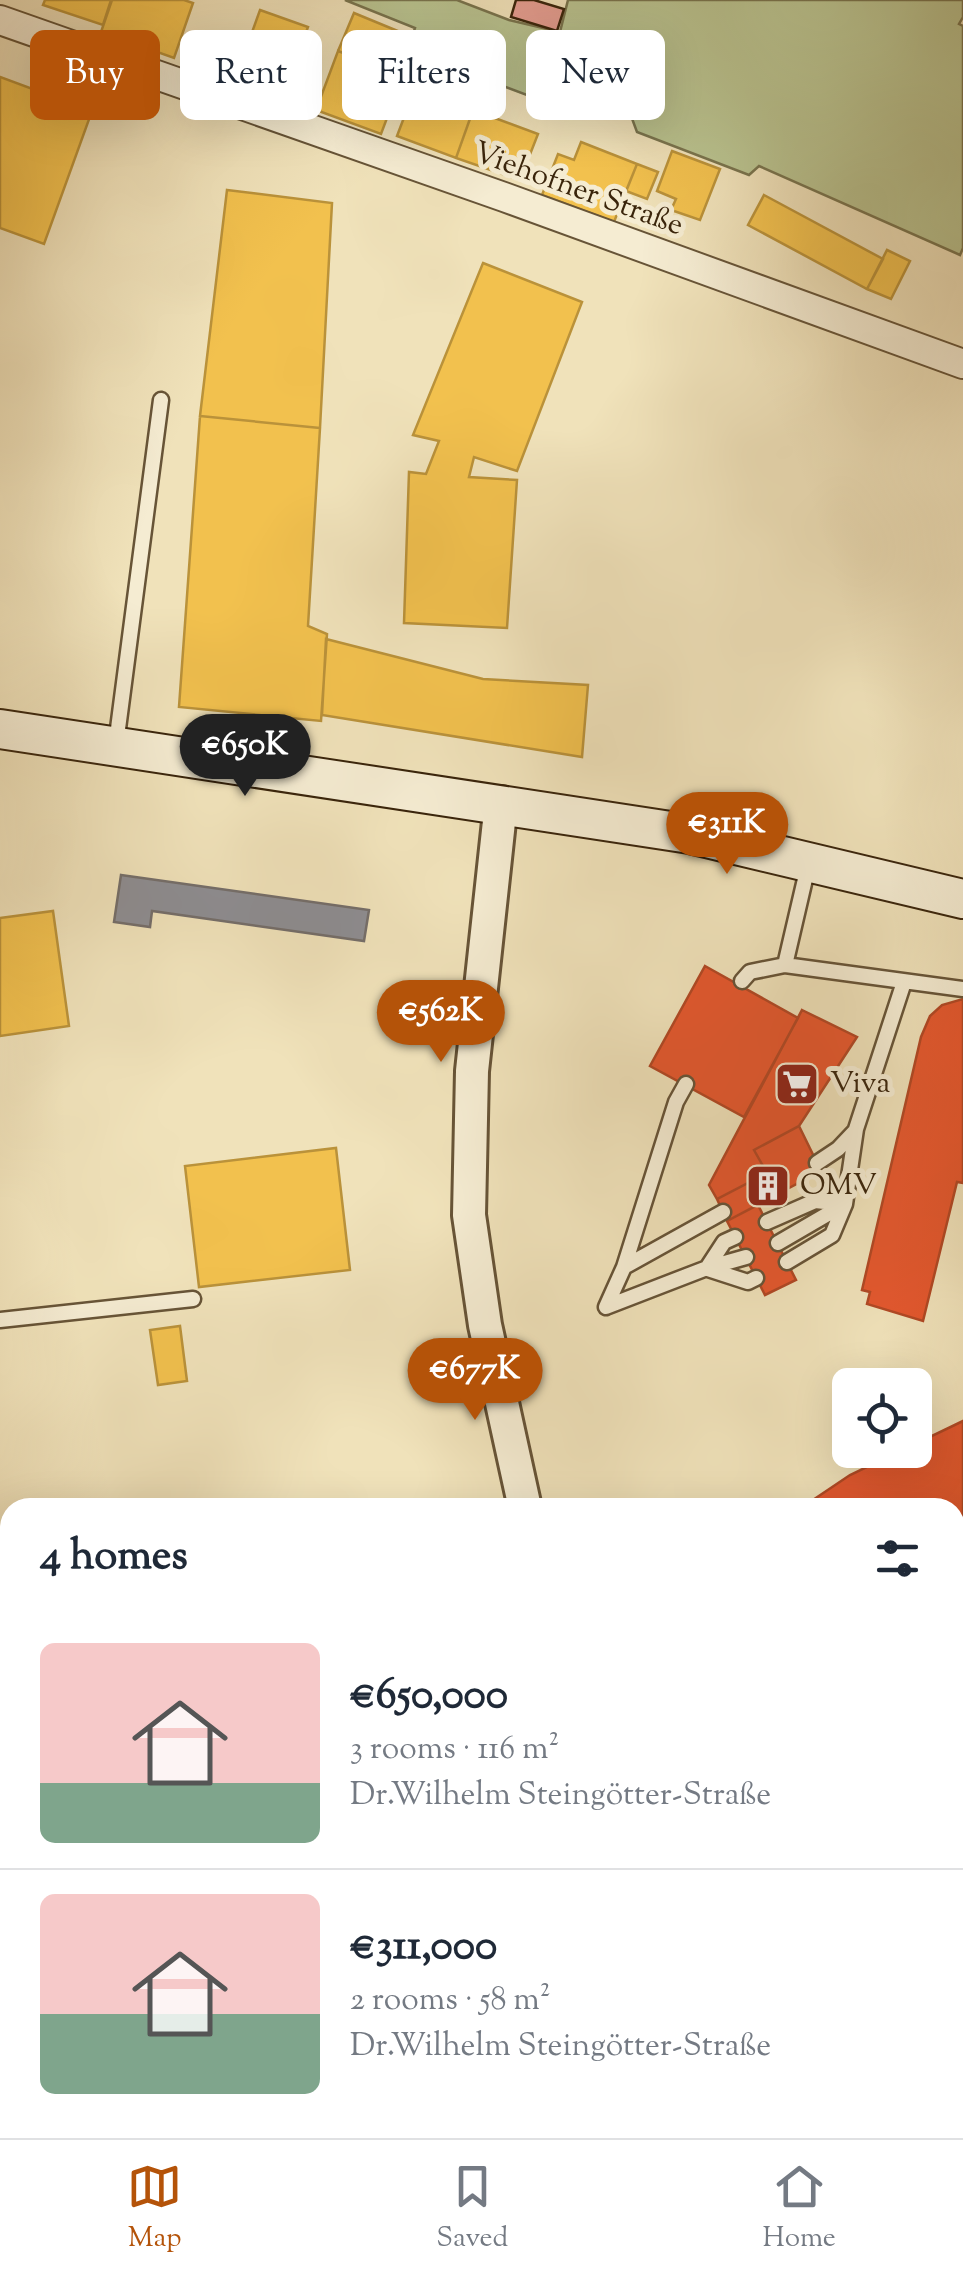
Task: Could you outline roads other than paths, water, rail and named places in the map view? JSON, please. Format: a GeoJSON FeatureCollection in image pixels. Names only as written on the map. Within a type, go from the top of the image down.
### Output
{"type":"FeatureCollection","features":[{"type":"Feature","properties":{"kind":"main road"},"geometry":{"type":"LineString","coordinates":[[0,729],[690,834],[963,898]]}},
{"type":"Feature","properties":{"kind":"street","name":"Viehofner Straße"},"geometry":{"type":"LineString","coordinates":[[0,20],[963,364]]}},
{"type":"Feature","properties":{"kind":"street"},"geometry":{"type":"LineString","coordinates":[[501,803],[472,1071],[469,1216],[485,1325],[524,1498]]}},
{"type":"Feature","properties":{"kind":"lane"},"geometry":{"type":"LineString","coordinates":[[116,745],[161,400]]}},
{"type":"Feature","properties":{"kind":"lane"},"geometry":{"type":"LineString","coordinates":[[785,965],[809,861]]}},
{"type":"Feature","properties":{"kind":"lane"},"geometry":{"type":"LineString","coordinates":[[742,982],[750,972],[785,965],[963,989]]}},
{"type":"Feature","properties":{"kind":"lane"},"geometry":{"type":"LineString","coordinates":[[788,1262],[832,1234],[845,1204],[856,1129],[904,982]]}},
{"type":"Feature","properties":{"kind":"lane"},"geometry":{"type":"LineString","coordinates":[[686,1084],[676,1102],[624,1266],[606,1307],[746,1257]]}},
{"type":"Feature","properties":{"kind":"lane"},"geometry":{"type":"LineString","coordinates":[[817,1163],[856,1129]]}},
{"type":"Feature","properties":{"kind":"lane"},"geometry":{"type":"LineString","coordinates":[[767,1222],[814,1201],[845,1204]]}},
{"type":"Feature","properties":{"kind":"lane"},"geometry":{"type":"LineString","coordinates":[[778,1244],[845,1204]]}},
{"type":"Feature","properties":{"kind":"lane"},"geometry":{"type":"LineString","coordinates":[[624,1266],[723,1212]]}},
{"type":"Feature","properties":{"kind":"lane"},"geometry":{"type":"LineString","coordinates":[[707,1268],[724,1242],[735,1236]]}},
{"type":"Feature","properties":{"kind":"lane"},"geometry":{"type":"LineString","coordinates":[[707,1268],[748,1282],[756,1278]]}},
{"type":"Feature","properties":{"kind":"lane"},"geometry":{"type":"LineString","coordinates":[[0,1320],[193,1299]]}},
{"type":"Feature","properties":{"kind":"place","name":"Viva"},"geometry":{"type":"Point","coordinates":[797,1084]}},
{"type":"Feature","properties":{"kind":"place","name":"OMV"},"geometry":{"type":"Point","coordinates":[768,1186]}}]}
